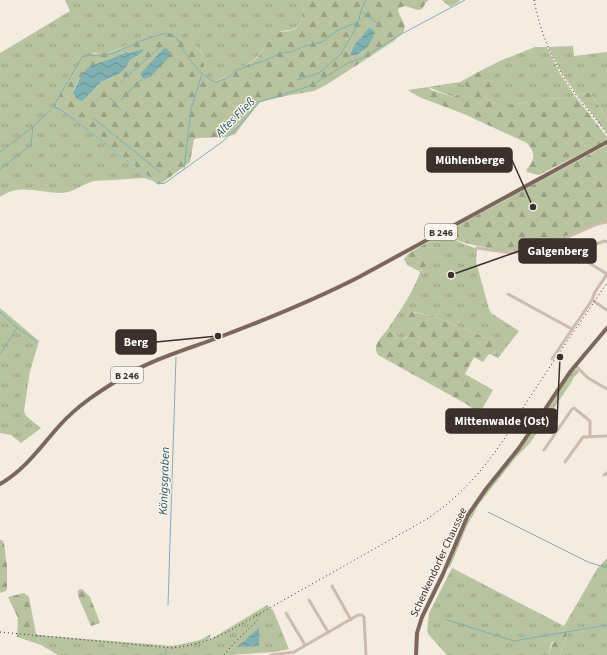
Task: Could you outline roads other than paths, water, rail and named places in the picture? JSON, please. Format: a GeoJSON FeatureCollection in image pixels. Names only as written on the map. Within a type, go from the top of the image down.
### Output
{"type":"FeatureCollection","features":[{"type":"Feature","properties":{"kind":"main road","name":"B 246"},"geometry":{"type":"LineString","coordinates":[[0,484],[22,469],[65,420],[82,405],[98,393],[149,363],[215,339],[281,312],[359,277],[607,142]]}},
{"type":"Feature","properties":{"kind":"main road","name":"Schenkendorfer Chaussee"},"geometry":{"type":"LineString","coordinates":[[416,655],[417,633],[422,617],[443,574],[468,515],[486,489],[519,448],[575,365],[607,328]]}},
{"type":"Feature","properties":{"kind":"street"},"geometry":{"type":"LineString","coordinates":[[477,248],[512,253],[537,250],[598,224],[607,222]]}},
{"type":"Feature","properties":{"kind":"street"},"geometry":{"type":"LineString","coordinates":[[580,258],[586,247],[604,241],[607,242]]}},
{"type":"Feature","properties":{"kind":"street"},"geometry":{"type":"LineString","coordinates":[[552,359],[592,300],[595,292],[607,274],[565,248]]}},
{"type":"Feature","properties":{"kind":"street"},"geometry":{"type":"LineString","coordinates":[[508,294],[572,330]]}},
{"type":"Feature","properties":{"kind":"street"},"geometry":{"type":"LineString","coordinates":[[592,300],[607,310]]}},
{"type":"Feature","properties":{"kind":"street"},"geometry":{"type":"LineString","coordinates":[[575,365],[588,378],[607,389]]}},
{"type":"Feature","properties":{"kind":"street"},"geometry":{"type":"LineString","coordinates":[[544,450],[574,408],[590,420],[590,436]]}},
{"type":"Feature","properties":{"kind":"street"},"geometry":{"type":"LineString","coordinates":[[565,462],[581,439],[586,436],[607,436]]}},
{"type":"Feature","properties":{"kind":"street"},"geometry":{"type":"LineString","coordinates":[[332,586],[351,620]]}},
{"type":"Feature","properties":{"kind":"street"},"geometry":{"type":"LineString","coordinates":[[309,600],[328,632]]}},
{"type":"Feature","properties":{"kind":"street"},"geometry":{"type":"LineString","coordinates":[[286,613],[305,645]]}},
{"type":"Feature","properties":{"kind":"street"},"geometry":{"type":"LineString","coordinates":[[271,655],[294,654],[305,645],[358,615],[362,615],[364,617],[366,655]]}},
{"type":"Feature","properties":{"kind":"water"},"geometry":{"type":"Polygon","coordinates":[[[370,28],[375,32],[365,49],[358,54],[349,55],[355,44],[370,28]]]}},
{"type":"Feature","properties":{"kind":"water"},"geometry":{"type":"Polygon","coordinates":[[[166,48],[171,53],[170,56],[151,76],[144,79],[140,74],[163,49],[166,48]]]}},
{"type":"Feature","properties":{"kind":"water"},"geometry":{"type":"Polygon","coordinates":[[[144,49],[140,54],[130,60],[121,73],[101,82],[83,101],[75,97],[73,92],[83,73],[89,67],[127,52],[130,53],[144,49]]]}},
{"type":"Feature","properties":{"kind":"water"},"geometry":{"type":"Polygon","coordinates":[[[259,628],[259,646],[237,647],[259,628]]]}},
{"type":"Feature","properties":{"kind":"waterway"},"geometry":{"type":"LineString","coordinates":[[297,80],[319,73],[341,54],[357,26],[366,0]]}},
{"type":"Feature","properties":{"kind":"waterway","name":"Altes Fließ"},"geometry":{"type":"LineString","coordinates":[[54,107],[67,114],[158,184],[165,183],[222,142],[238,127],[259,102],[307,87],[348,63],[364,57],[396,37],[465,0]]}},
{"type":"Feature","properties":{"kind":"waterway"},"geometry":{"type":"LineString","coordinates":[[361,11],[379,25]]}},
{"type":"Feature","properties":{"kind":"waterway"},"geometry":{"type":"LineString","coordinates":[[53,107],[82,57],[107,55],[157,35],[171,34],[175,36],[197,68],[207,78],[217,82],[225,79],[237,70],[269,59],[280,53],[291,52],[305,46],[322,42],[338,30],[358,22]]}},
{"type":"Feature","properties":{"kind":"waterway"},"geometry":{"type":"LineString","coordinates":[[121,82],[162,45]]}},
{"type":"Feature","properties":{"kind":"waterway"},"geometry":{"type":"LineString","coordinates":[[184,169],[191,109],[202,74]]}},
{"type":"Feature","properties":{"kind":"waterway"},"geometry":{"type":"LineString","coordinates":[[122,99],[143,78]]}},
{"type":"Feature","properties":{"kind":"waterway"},"geometry":{"type":"LineString","coordinates":[[110,98],[121,110]]}},
{"type":"Feature","properties":{"kind":"waterway"},"geometry":{"type":"LineString","coordinates":[[0,169],[31,145],[33,126],[50,111]]}},
{"type":"Feature","properties":{"kind":"waterway"},"geometry":{"type":"LineString","coordinates":[[93,118],[160,172]]}},
{"type":"Feature","properties":{"kind":"waterway"},"geometry":{"type":"LineString","coordinates":[[0,152],[33,127]]}},
{"type":"Feature","properties":{"kind":"waterway"},"geometry":{"type":"LineString","coordinates":[[0,312],[15,326],[36,341]]}},
{"type":"Feature","properties":{"kind":"waterway"},"geometry":{"type":"LineString","coordinates":[[0,354],[17,328]]}},
{"type":"Feature","properties":{"kind":"waterway","name":"Königsgraben"},"geometry":{"type":"LineString","coordinates":[[168,605],[176,357]]}},
{"type":"Feature","properties":{"kind":"waterway"},"geometry":{"type":"LineString","coordinates":[[488,512],[588,562],[607,568]]}},
{"type":"Feature","properties":{"kind":"waterway"},"geometry":{"type":"LineString","coordinates":[[447,620],[514,641],[607,625]]}},
{"type":"Feature","properties":{"kind":"waterway","name":"Königsgraben"},"geometry":{"type":"LineString","coordinates":[[166,649],[166,655]]}},
{"type":"Feature","properties":{"kind":"railway"},"geometry":{"type":"LineString","coordinates":[[534,0],[545,41],[563,77],[607,134]]}},
{"type":"Feature","properties":{"kind":"railway"},"geometry":{"type":"LineString","coordinates":[[0,632],[172,648],[194,644],[229,631],[427,519],[462,491],[491,458],[541,380],[607,283]]}},
{"type":"Feature","properties":{"kind":"railway"},"geometry":{"type":"LineString","coordinates":[[224,655],[259,619]]}},
{"type":"Feature","properties":{"kind":"place","name":"Mühlenberge"},"geometry":{"type":"Point","coordinates":[533,207]}},
{"type":"Feature","properties":{"kind":"place","name":"Galgenberg"},"geometry":{"type":"Point","coordinates":[451,275]}},
{"type":"Feature","properties":{"kind":"place","name":"Berg"},"geometry":{"type":"Point","coordinates":[218,336]}},
{"type":"Feature","properties":{"kind":"place","name":"Mittenwalde (Ost)"},"geometry":{"type":"Point","coordinates":[560,357]}}]}
